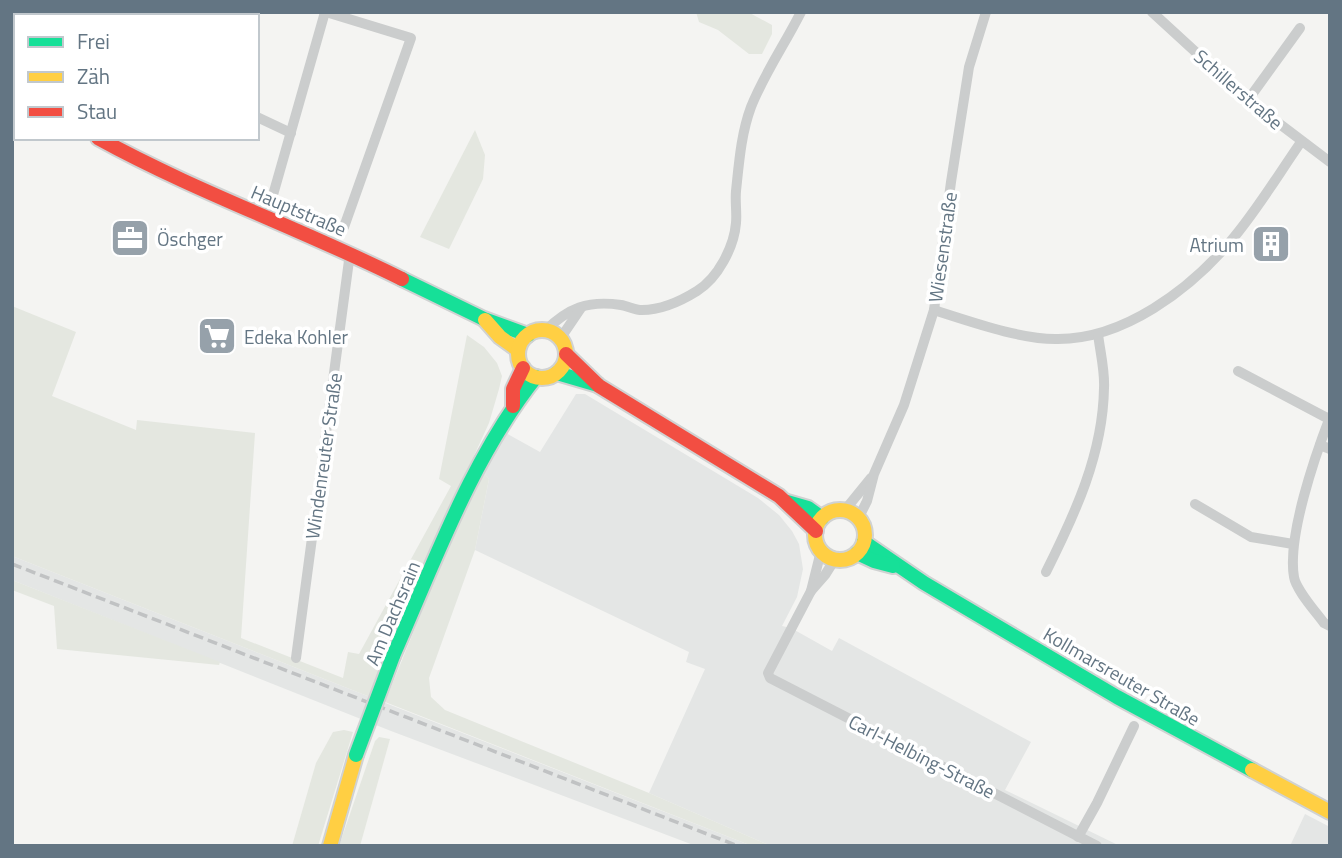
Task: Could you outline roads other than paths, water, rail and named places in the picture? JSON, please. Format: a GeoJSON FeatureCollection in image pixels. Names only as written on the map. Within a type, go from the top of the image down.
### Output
{"type":"FeatureCollection","features":[{"type":"Feature","properties":{"kind":"main road","name":"Hauptstraße"},"geometry":{"type":"LineString","coordinates":[[102,140],[147,165],[350,253],[484,319],[528,335]]}},
{"type":"Feature","properties":{"kind":"main road","name":"Hauptstraße"},"geometry":{"type":"LineString","coordinates":[[484,319],[500,338],[519,350]]}},
{"type":"Feature","properties":{"kind":"main road"},"geometry":{"type":"LineString","coordinates":[[566,354],[557,373],[547,377],[536,377],[523,368],[518,356],[522,342],[528,335],[545,331],[561,340],[566,354],[599,386],[819,524]]}},
{"type":"Feature","properties":{"kind":"main road","name":"Am Dachsrain"},"geometry":{"type":"LineString","coordinates":[[513,406],[513,389],[523,368]]}},
{"type":"Feature","properties":{"kind":"main road"},"geometry":{"type":"LineString","coordinates":[[557,373],[599,386]]}},
{"type":"Feature","properties":{"kind":"main road","name":"Am Dachsrain"},"geometry":{"type":"LineString","coordinates":[[330,846],[356,755],[393,656],[478,464],[513,406],[536,377]]}},
{"type":"Feature","properties":{"kind":"main road"},"geometry":{"type":"LineString","coordinates":[[845,510],[858,519],[864,529],[860,547],[849,558],[835,559],[821,551],[816,541],[819,524],[831,512],[845,510]]}},
{"type":"Feature","properties":{"kind":"main road","name":"Kollmarsreuter Straße"},"geometry":{"type":"LineString","coordinates":[[860,547],[880,551],[898,567],[1117,697],[1330,812]]}},
{"type":"Feature","properties":{"kind":"street"},"geometry":{"type":"LineString","coordinates":[[267,216],[325,12],[411,38],[344,227]]}},
{"type":"Feature","properties":{"kind":"street"},"geometry":{"type":"LineString","coordinates":[[545,331],[570,309],[597,303],[640,310],[663,307],[700,289],[713,276],[729,251],[736,224],[736,194],[743,135],[752,106],[801,12]]}},
{"type":"Feature","properties":{"kind":"street","name":"Wiesenstraße"},"geometry":{"type":"LineString","coordinates":[[858,519],[904,405],[934,310],[969,67],[986,12]]}},
{"type":"Feature","properties":{"kind":"street","name":"Schillerstraße"},"geometry":{"type":"LineString","coordinates":[[1157,14],[1248,100],[1330,162]]}},
{"type":"Feature","properties":{"kind":"street"},"geometry":{"type":"LineString","coordinates":[[1248,100],[1300,28]]}},
{"type":"Feature","properties":{"kind":"street"},"geometry":{"type":"LineString","coordinates":[[259,118],[290,133]]}},
{"type":"Feature","properties":{"kind":"street"},"geometry":{"type":"LineString","coordinates":[[934,310],[983,326],[1046,339],[1060,340],[1098,334],[1154,307],[1196,277],[1231,242],[1301,142]]}},
{"type":"Feature","properties":{"kind":"street","name":"Windenreuter Straße"},"geometry":{"type":"LineString","coordinates":[[296,659],[350,253]]}},
{"type":"Feature","properties":{"kind":"street"},"geometry":{"type":"LineString","coordinates":[[561,340],[581,308]]}},
{"type":"Feature","properties":{"kind":"street"},"geometry":{"type":"LineString","coordinates":[[1046,572],[1082,497],[1097,442],[1104,387],[1098,334]]}},
{"type":"Feature","properties":{"kind":"street"},"geometry":{"type":"LineString","coordinates":[[1238,371],[1329,418],[1325,447],[1293,544],[1294,576],[1324,623],[1330,626]]}},
{"type":"Feature","properties":{"kind":"street","name":"Wiesenstraße"},"geometry":{"type":"LineString","coordinates":[[845,510],[874,474]]}},
{"type":"Feature","properties":{"kind":"street"},"geometry":{"type":"LineString","coordinates":[[1195,503],[1251,537],[1293,544]]}},
{"type":"Feature","properties":{"kind":"street"},"geometry":{"type":"LineString","coordinates":[[811,591],[821,551]]}},
{"type":"Feature","properties":{"kind":"street"},"geometry":{"type":"LineString","coordinates":[[811,591],[835,559]]}},
{"type":"Feature","properties":{"kind":"street","name":"Carl-Helbing-Straße"},"geometry":{"type":"LineString","coordinates":[[811,591],[768,673],[772,680],[1097,846]]}},
{"type":"Feature","properties":{"kind":"street"},"geometry":{"type":"LineString","coordinates":[[1078,837],[1134,726]]}},
{"type":"Feature","properties":{"kind":"railway"},"geometry":{"type":"LineString","coordinates":[[12,564],[738,846]]}},
{"type":"Feature","properties":{"kind":"place","name":"Öschger"},"geometry":{"type":"Point","coordinates":[130,238]}},
{"type":"Feature","properties":{"kind":"place","name":"Atrium"},"geometry":{"type":"Point","coordinates":[1271,244]}},
{"type":"Feature","properties":{"kind":"place","name":"Edeka Kohler"},"geometry":{"type":"Point","coordinates":[217,336]}}]}
